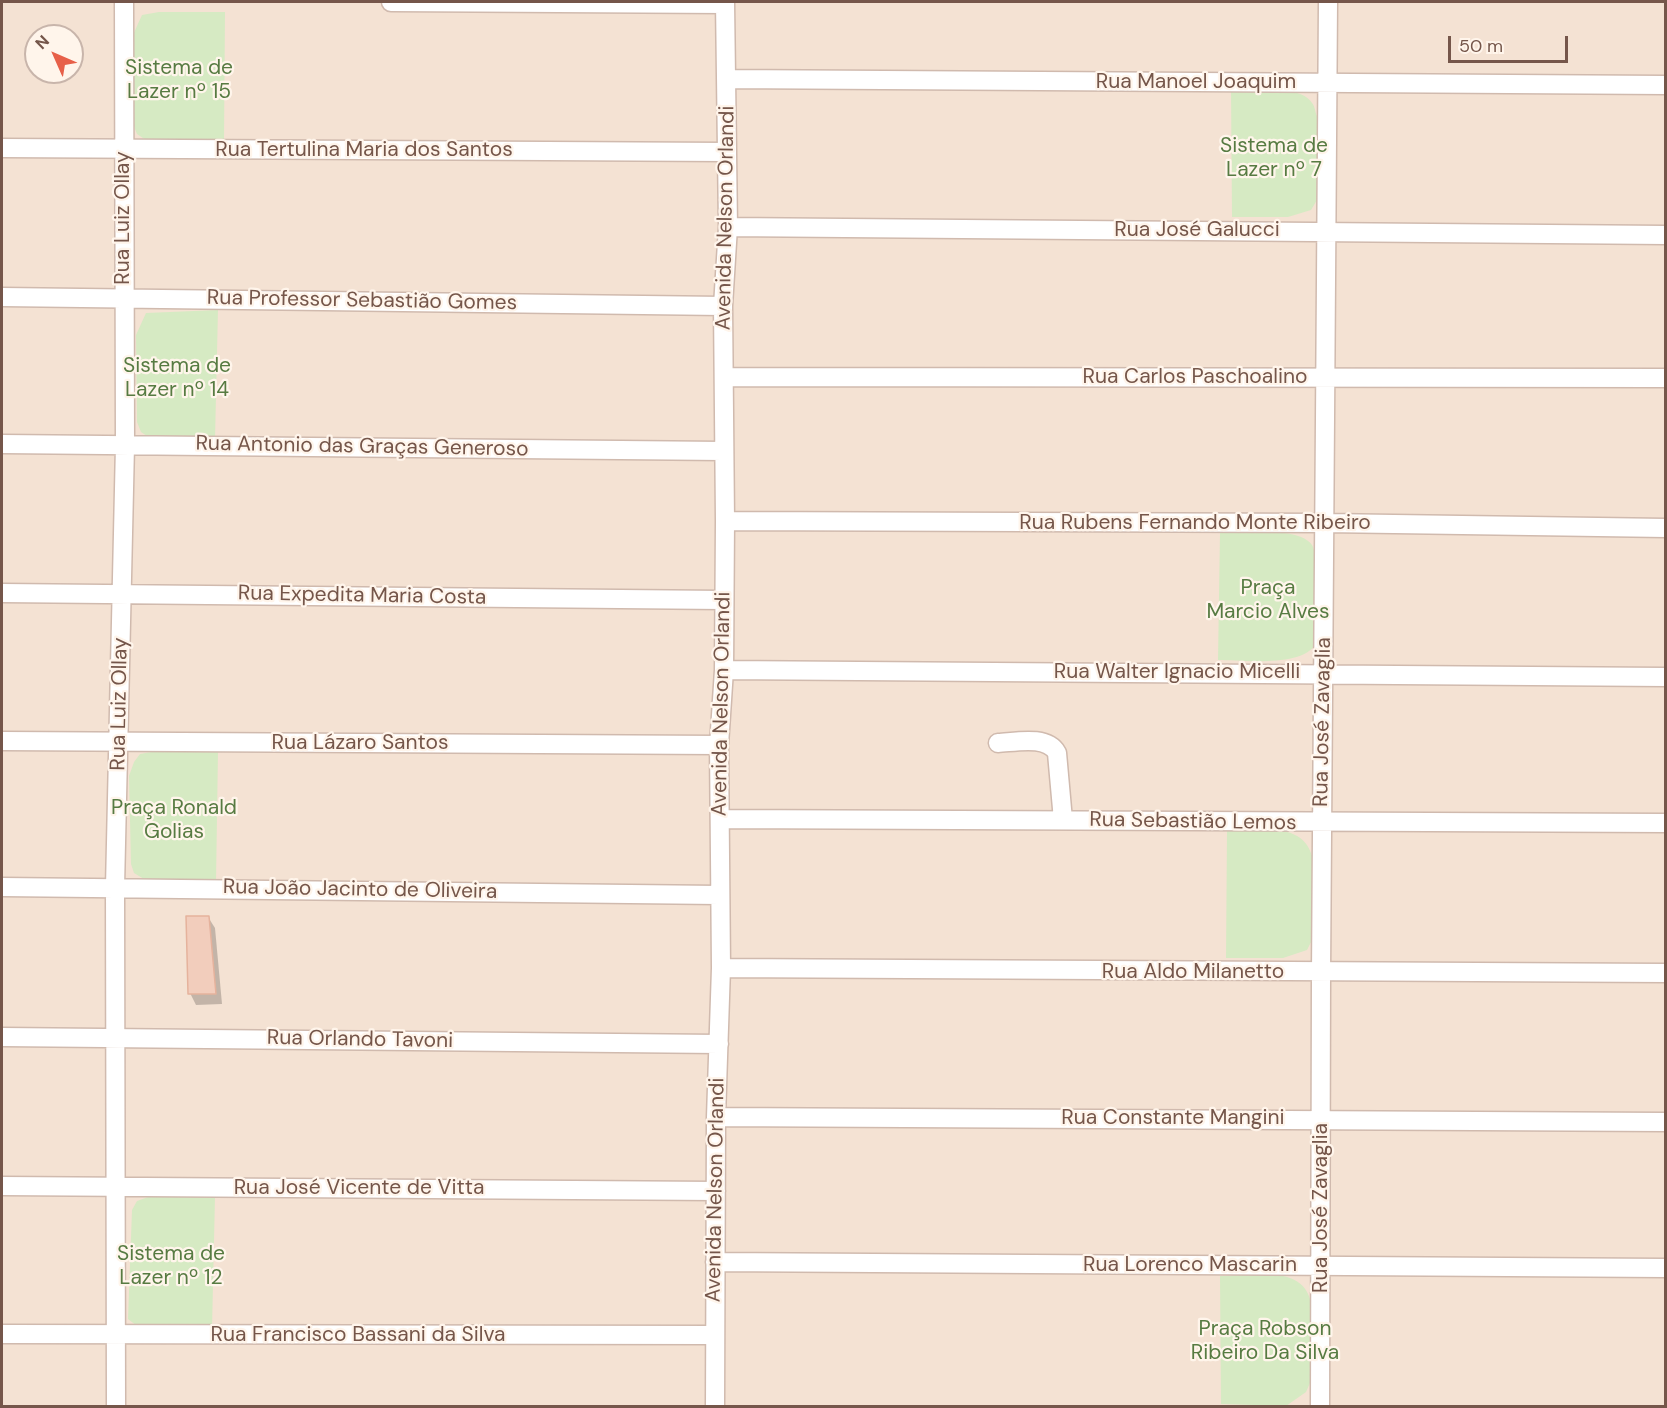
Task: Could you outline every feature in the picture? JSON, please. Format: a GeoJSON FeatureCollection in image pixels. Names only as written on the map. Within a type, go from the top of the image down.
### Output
{"type":"FeatureCollection","features":[{"type":"Feature","properties":{"kind":"street","name":"Rua Luiz Ollay"},"geometry":{"type":"LineString","coordinates":[[116,1407],[118,1335],[115,887],[125,445],[124,2]]}},
{"type":"Feature","properties":{"kind":"street"},"geometry":{"type":"LineString","coordinates":[[391,2],[725,3]]}},
{"type":"Feature","properties":{"kind":"street","name":"Rua José Zavaglia"},"geometry":{"type":"LineString","coordinates":[[1320,1407],[1322,823],[1326,523],[1324,377],[1328,2]]}},
{"type":"Feature","properties":{"kind":"street","name":"Avenida Nelson Orlandi"},"geometry":{"type":"LineString","coordinates":[[715,1407],[716,1117],[721,968],[719,744],[724,670],[723,306],[728,227],[725,3]]}},
{"type":"Feature","properties":{"kind":"street","name":"Rua Manoel Joaquim"},"geometry":{"type":"LineString","coordinates":[[727,79],[1665,85]]}},
{"type":"Feature","properties":{"kind":"street","name":"Rua Tertulina Maria dos Santos"},"geometry":{"type":"LineString","coordinates":[[2,148],[727,152]]}},
{"type":"Feature","properties":{"kind":"street","name":"Rua José Galucci"},"geometry":{"type":"LineString","coordinates":[[728,227],[1665,235]]}},
{"type":"Feature","properties":{"kind":"street","name":"Rua Professor Sebastião Gomes"},"geometry":{"type":"LineString","coordinates":[[2,297],[723,306]]}},
{"type":"Feature","properties":{"kind":"street","name":"Rua Carlos Paschoalino"},"geometry":{"type":"LineString","coordinates":[[724,377],[1665,378]]}},
{"type":"Feature","properties":{"kind":"street","name":"Rua Antonio das Graças Generoso"},"geometry":{"type":"LineString","coordinates":[[2,444],[723,450]]}},
{"type":"Feature","properties":{"kind":"street","name":"Rua Rubens Fernando Monte Ribeiro"},"geometry":{"type":"LineString","coordinates":[[725,521],[1326,523],[1665,528]]}},
{"type":"Feature","properties":{"kind":"street","name":"Rua Expedita Maria Costa"},"geometry":{"type":"LineString","coordinates":[[2,593],[723,600]]}},
{"type":"Feature","properties":{"kind":"street","name":"Rua Walter Ignacio Micelli"},"geometry":{"type":"LineString","coordinates":[[724,670],[1324,672],[1665,677]]}},
{"type":"Feature","properties":{"kind":"street","name":"Rua Lázaro Santos"},"geometry":{"type":"LineString","coordinates":[[2,741],[719,744]]}},
{"type":"Feature","properties":{"kind":"street"},"geometry":{"type":"LineString","coordinates":[[998,743],[1045,742],[1053,746],[1057,753],[1063,820]]}},
{"type":"Feature","properties":{"kind":"street","name":"Rua Sebastião Lemos"},"geometry":{"type":"LineString","coordinates":[[721,819],[1665,823]]}},
{"type":"Feature","properties":{"kind":"street","name":"Rua João Jacinto de Oliveira"},"geometry":{"type":"LineString","coordinates":[[2,887],[719,895]]}},
{"type":"Feature","properties":{"kind":"street","name":"Rua Aldo Milanetto"},"geometry":{"type":"LineString","coordinates":[[721,968],[1321,973],[1665,973]]}},
{"type":"Feature","properties":{"kind":"street","name":"Rua Orlando Tavoni"},"geometry":{"type":"LineString","coordinates":[[2,1037],[718,1044]]}},
{"type":"Feature","properties":{"kind":"street","name":"Rua Constante Mangini"},"geometry":{"type":"LineString","coordinates":[[716,1117],[1665,1122]]}},
{"type":"Feature","properties":{"kind":"street","name":"Rua José Vicente de Vitta"},"geometry":{"type":"LineString","coordinates":[[2,1186],[716,1191]]}},
{"type":"Feature","properties":{"kind":"street","name":"Rua Lorenco Mascarin"},"geometry":{"type":"LineString","coordinates":[[715,1262],[1665,1268]]}},
{"type":"Feature","properties":{"kind":"street","name":"Rua Francisco Bassani da Silva"},"geometry":{"type":"LineString","coordinates":[[2,1334],[715,1335]]}},
{"type":"Feature","properties":{"kind":"shaded area"},"geometry":{"type":"Polygon","coordinates":[[[2,2],[1665,2],[1665,1406],[2,1406],[2,2]]]}},
{"type":"Feature","properties":{"kind":"green space","name":"Sistema de Lazer nº 15"},"geometry":{"type":"Polygon","coordinates":[[[159,12],[225,12],[224,141],[146,140],[137,134],[133,124],[132,37],[142,15],[159,12]]]}},
{"type":"Feature","properties":{"kind":"green space","name":"Sistema de Lazer nº 7"},"geometry":{"type":"Polygon","coordinates":[[[1231,90],[1286,91],[1306,97],[1313,104],[1317,116],[1317,200],[1311,210],[1288,217],[1232,217],[1231,90]]]}},
{"type":"Feature","properties":{"kind":"green space","name":"Sistema de Lazer nº 14"},"geometry":{"type":"Polygon","coordinates":[[[218,310],[215,439],[150,438],[141,432],[137,422],[136,335],[146,313],[218,310]]]}},
{"type":"Feature","properties":{"kind":"green space","name":"Praça Marcio Alves"},"geometry":{"type":"Polygon","coordinates":[[[1220,533],[1283,533],[1305,539],[1312,545],[1316,559],[1318,628],[1316,643],[1309,651],[1299,656],[1272,661],[1218,660],[1220,533]]]}},
{"type":"Feature","properties":{"kind":"green space","name":"Praça Ronald Golias"},"geometry":{"type":"Polygon","coordinates":[[[157,751],[218,752],[216,882],[144,879],[134,873],[131,864],[129,776],[140,754],[157,751]]]}},
{"type":"Feature","properties":{"kind":"green space"},"geometry":{"type":"Polygon","coordinates":[[[1264,829],[1289,832],[1299,837],[1307,845],[1312,856],[1312,940],[1307,950],[1283,958],[1226,958],[1227,831],[1264,829]]]}},
{"type":"Feature","properties":{"kind":"green space","name":"Sistema de Lazer nº 12"},"geometry":{"type":"Polygon","coordinates":[[[151,1196],[215,1197],[212,1329],[141,1329],[128,1319],[132,1210],[137,1201],[151,1196]]]}},
{"type":"Feature","properties":{"kind":"green space","name":"Praça Robson Ribeiro Da Silva"},"geometry":{"type":"Polygon","coordinates":[[[1272,1274],[1285,1276],[1304,1288],[1310,1299],[1310,1383],[1306,1392],[1286,1406],[1221,1404],[1220,1276],[1272,1274]]]}},
{"type":"Feature","properties":{"kind":"building"},"geometry":{"type":"Polygon","coordinates":[[[186,916],[209,916],[216,994],[188,994],[186,916]]]}}]}
